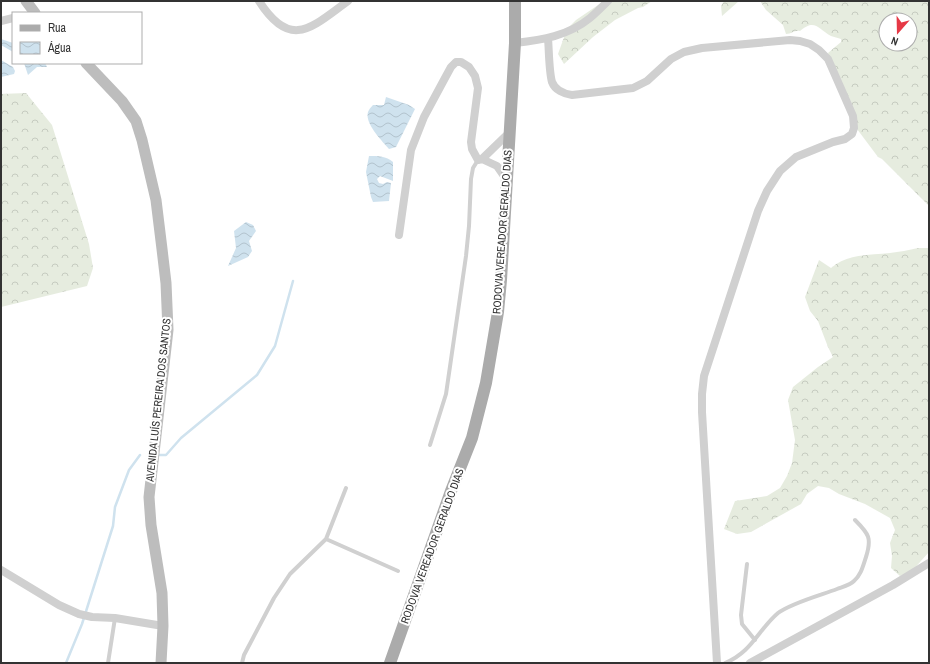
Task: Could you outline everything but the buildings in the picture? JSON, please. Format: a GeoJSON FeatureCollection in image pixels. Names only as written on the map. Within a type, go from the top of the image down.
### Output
{"type":"FeatureCollection","features":[{"type":"Feature","properties":{"kind":"main road","name":"RODOVIA VEREADOR GERALDO DIAS"},"geometry":{"type":"LineString","coordinates":[[390,663],[451,491],[472,438],[486,383],[498,312],[501,280],[515,43],[515,1]]}},
{"type":"Feature","properties":{"kind":"street"},"geometry":{"type":"LineString","coordinates":[[26,1],[31,12]]}},
{"type":"Feature","properties":{"kind":"street"},"geometry":{"type":"LineString","coordinates":[[259,1],[267,13],[281,25],[289,30],[298,31],[318,22],[345,2]]}},
{"type":"Feature","properties":{"kind":"street"},"geometry":{"type":"LineString","coordinates":[[515,43],[548,38],[567,32],[580,26],[591,18],[608,1]]}},
{"type":"Feature","properties":{"kind":"street"},"geometry":{"type":"LineString","coordinates":[[1,21],[12,18]]}},
{"type":"Feature","properties":{"kind":"street"},"geometry":{"type":"LineString","coordinates":[[548,38],[552,83],[564,94],[633,88],[647,81],[671,59],[684,52],[702,48],[790,40],[800,41],[810,44],[828,59],[853,116],[854,128],[852,134],[845,139],[833,142],[796,157],[780,172],[767,191],[758,211],[704,376],[702,412],[717,663]]}},
{"type":"Feature","properties":{"kind":"street"},"geometry":{"type":"LineString","coordinates":[[399,235],[411,150],[424,117],[451,67],[458,61],[469,67],[475,76],[478,88],[471,142],[472,149],[480,159],[497,166],[506,179]]}},
{"type":"Feature","properties":{"kind":"street","name":"AVENIDA LUÍS PEREIRA DOS SANTOS"},"geometry":{"type":"LineString","coordinates":[[87,64],[122,101],[136,121],[156,200],[166,283],[168,330],[149,496],[151,525],[162,592],[163,626],[161,663]]}},
{"type":"Feature","properties":{"kind":"street"},"geometry":{"type":"LineString","coordinates":[[480,159],[509,133]]}},
{"type":"Feature","properties":{"kind":"street"},"geometry":{"type":"LineString","coordinates":[[750,663],[893,585],[929,563]]}},
{"type":"Feature","properties":{"kind":"street"},"geometry":{"type":"LineString","coordinates":[[1,570],[59,605],[79,614],[163,626]]}},
{"type":"Feature","properties":{"kind":"lane"},"geometry":{"type":"LineString","coordinates":[[430,445],[446,394],[467,249],[471,178],[473,168],[480,159]]}},
{"type":"Feature","properties":{"kind":"lane"},"geometry":{"type":"LineString","coordinates":[[242,663],[248,648],[274,598],[290,574],[326,539],[346,488]]}},
{"type":"Feature","properties":{"kind":"lane"},"geometry":{"type":"LineString","coordinates":[[726,663],[734,660],[744,652],[778,613],[792,606],[853,583],[863,568],[869,546],[869,539],[863,528],[855,520]]}},
{"type":"Feature","properties":{"kind":"lane"},"geometry":{"type":"LineString","coordinates":[[326,539],[398,571]]}},
{"type":"Feature","properties":{"kind":"lane"},"geometry":{"type":"LineString","coordinates":[[747,564],[741,615],[742,624],[755,640]]}},
{"type":"Feature","properties":{"kind":"lane"},"geometry":{"type":"LineString","coordinates":[[108,663],[115,618]]}},
{"type":"Feature","properties":{"kind":"green space"},"geometry":{"type":"Polygon","coordinates":[[[604,1],[652,1],[643,7],[615,20],[593,37],[564,64],[558,54],[567,29],[576,20],[604,1]]]}},
{"type":"Feature","properties":{"kind":"green space"},"geometry":{"type":"Polygon","coordinates":[[[724,1],[739,1],[722,16],[721,6],[724,1]]]}},
{"type":"Feature","properties":{"kind":"green space"},"geometry":{"type":"Polygon","coordinates":[[[760,1],[929,1],[929,206],[882,159],[878,157],[857,129],[828,53],[841,42],[841,39],[831,36],[813,25],[809,25],[800,31],[786,34],[783,25],[766,10],[760,1]]]}},
{"type":"Feature","properties":{"kind":"green space"},"geometry":{"type":"Polygon","coordinates":[[[26,93],[52,125],[89,244],[93,268],[87,286],[1,307],[1,94],[26,93]]]}},
{"type":"Feature","properties":{"kind":"green space"},"geometry":{"type":"Polygon","coordinates":[[[918,248],[929,248],[929,552],[912,571],[900,576],[891,568],[892,556],[890,543],[895,530],[890,518],[865,504],[839,494],[829,488],[818,486],[807,494],[801,504],[751,532],[737,534],[724,529],[735,501],[767,496],[780,488],[792,463],[795,440],[788,400],[793,387],[833,357],[818,321],[810,311],[805,297],[819,260],[831,268],[837,263],[851,258],[918,248]]]}},
{"type":"Feature","properties":{"kind":"water"},"geometry":{"type":"Polygon","coordinates":[[[1,39],[12,43],[12,51],[1,45],[1,39]]]}},
{"type":"Feature","properties":{"kind":"water"},"geometry":{"type":"Polygon","coordinates":[[[1,60],[13,67],[15,71],[14,74],[1,77],[1,60]]]}},
{"type":"Feature","properties":{"kind":"water"},"geometry":{"type":"Polygon","coordinates":[[[24,64],[46,64],[47,67],[37,67],[28,75],[24,64]]]}},
{"type":"Feature","properties":{"kind":"water"},"geometry":{"type":"Polygon","coordinates":[[[386,97],[409,105],[415,109],[396,147],[389,149],[374,131],[368,120],[369,109],[373,105],[384,105],[386,97]]]}},
{"type":"Feature","properties":{"kind":"water"},"geometry":{"type":"Polygon","coordinates":[[[369,156],[385,157],[393,162],[393,181],[380,176],[377,179],[379,183],[391,183],[389,201],[373,202],[366,172],[369,156]]]}},
{"type":"Feature","properties":{"kind":"water"},"geometry":{"type":"Polygon","coordinates":[[[246,222],[253,225],[256,231],[249,241],[252,251],[248,257],[228,266],[236,248],[234,231],[246,222]]]}},
{"type":"Feature","properties":{"kind":"waterway"},"geometry":{"type":"LineString","coordinates":[[160,455],[166,455],[181,438],[257,375],[275,346],[293,281]]}},
{"type":"Feature","properties":{"kind":"waterway"},"geometry":{"type":"LineString","coordinates":[[66,663],[82,624],[113,526],[115,507],[129,470],[140,455]]}}]}
